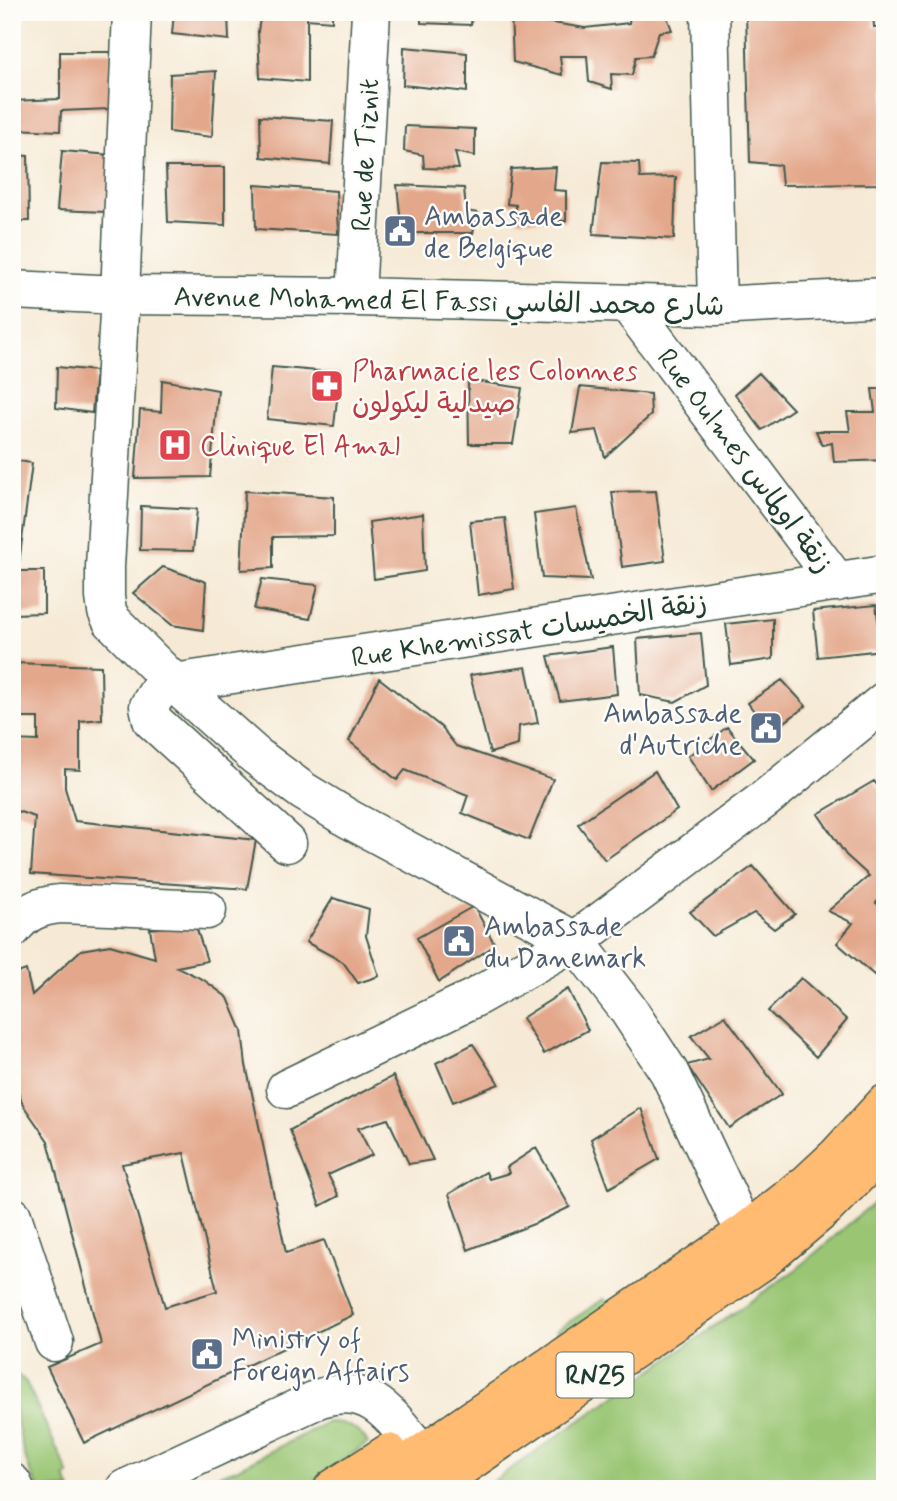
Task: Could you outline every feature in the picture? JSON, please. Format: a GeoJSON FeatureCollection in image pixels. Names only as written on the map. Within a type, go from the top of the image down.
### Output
{"type":"FeatureCollection","features":[{"type":"Feature","properties":{"kind":"main road","name":"RN25"},"geometry":{"type":"LineString","coordinates":[[754,1247],[818,1174],[885,1104]]}},
{"type":"Feature","properties":{"kind":"main road","name":"RN25"},"geometry":{"type":"LineString","coordinates":[[371,1489],[423,1466],[754,1247],[826,1207],[885,1147]]}},
{"type":"Feature","properties":{"kind":"main road"},"geometry":{"type":"LineString","coordinates":[[333,1489],[390,1453],[409,1452],[423,1466]]}},
{"type":"Feature","properties":{"kind":"street"},"geometry":{"type":"LineString","coordinates":[[132,12],[105,597],[112,621],[174,683],[256,756],[303,791],[349,819],[575,941],[627,1008],[669,1072],[754,1247]]}},
{"type":"Feature","properties":{"kind":"street","name":"Rue de Tiznit"},"geometry":{"type":"LineString","coordinates":[[356,297],[371,12]]}},
{"type":"Feature","properties":{"kind":"street"},"geometry":{"type":"LineString","coordinates":[[710,12],[717,306]]}},
{"type":"Feature","properties":{"kind":"street","name":"Avenue Mohamed El Fassi شارع محمد الفاسي"},"geometry":{"type":"LineString","coordinates":[[12,290],[120,295],[356,297],[717,306],[885,297]]}},
{"type":"Feature","properties":{"kind":"street","name":"Rue Oulmes زنقة اولماس"},"geometry":{"type":"LineString","coordinates":[[629,305],[838,582]]}},
{"type":"Feature","properties":{"kind":"street","name":"Rue Khemissat زنقة الخميسات"},"geometry":{"type":"LineString","coordinates":[[174,683],[885,574]]}},
{"type":"Feature","properties":{"kind":"street"},"geometry":{"type":"LineString","coordinates":[[174,683],[159,690],[153,697],[149,706],[152,720],[287,843]]}},
{"type":"Feature","properties":{"kind":"street"},"geometry":{"type":"LineString","coordinates":[[286,1089],[474,998],[575,941],[765,799],[885,701]]}},
{"type":"Feature","properties":{"kind":"street"},"geometry":{"type":"LineString","coordinates":[[12,929],[31,911],[60,904],[207,911]]}},
{"type":"Feature","properties":{"kind":"street"},"geometry":{"type":"LineString","coordinates":[[12,1216],[22,1282],[54,1342]]}},
{"type":"Feature","properties":{"kind":"street"},"geometry":{"type":"LineString","coordinates":[[125,1489],[320,1398],[342,1393],[364,1397],[383,1408],[423,1466]]}},
{"type":"Feature","properties":{"kind":"street"},"geometry":{"type":"LineString","coordinates":[[12,1483],[15,1489]]}},
{"type":"Feature","properties":{"kind":"green space"},"geometry":{"type":"Polygon","coordinates":[[[885,1193],[885,1489],[482,1489],[798,1268],[885,1193]]]}},
{"type":"Feature","properties":{"kind":"green space"},"geometry":{"type":"Polygon","coordinates":[[[604,1299],[609,1305],[558,1337],[556,1335],[557,1330],[604,1299]]]}},
{"type":"Feature","properties":{"kind":"green space"},"geometry":{"type":"Polygon","coordinates":[[[12,1376],[19,1376],[26,1382],[69,1475],[65,1477],[71,1489],[41,1489],[35,1480],[20,1436],[12,1376]]]}},
{"type":"Feature","properties":{"kind":"green space"},"geometry":{"type":"Polygon","coordinates":[[[328,1422],[351,1427],[368,1443],[301,1489],[181,1489],[236,1469],[328,1422]]]}},
{"type":"Feature","properties":{"kind":"building"},"geometry":{"type":"Polygon","coordinates":[[[174,12],[228,12],[229,40],[172,34],[174,12]]]}},
{"type":"Feature","properties":{"kind":"building"},"geometry":{"type":"Polygon","coordinates":[[[261,12],[332,12],[332,21],[307,19],[307,82],[260,78],[258,31],[261,12]]]}},
{"type":"Feature","properties":{"kind":"building"},"geometry":{"type":"Polygon","coordinates":[[[421,12],[472,12],[471,25],[421,23],[421,12]]]}},
{"type":"Feature","properties":{"kind":"building"},"geometry":{"type":"Polygon","coordinates":[[[511,12],[541,12],[540,21],[585,28],[629,23],[630,12],[665,12],[672,30],[659,32],[651,56],[636,57],[632,75],[611,74],[612,89],[589,82],[587,56],[560,56],[562,75],[513,62],[511,12]]]}},
{"type":"Feature","properties":{"kind":"building"},"geometry":{"type":"Polygon","coordinates":[[[746,12],[873,12],[874,27],[885,27],[885,184],[782,185],[780,165],[750,162],[746,12]]]}},
{"type":"Feature","properties":{"kind":"building"},"geometry":{"type":"Polygon","coordinates":[[[404,47],[467,53],[467,92],[403,85],[404,47]]]}},
{"type":"Feature","properties":{"kind":"building"},"geometry":{"type":"Polygon","coordinates":[[[60,52],[111,52],[110,109],[61,111],[60,131],[12,129],[12,101],[60,99],[60,52]]]}},
{"type":"Feature","properties":{"kind":"building"},"geometry":{"type":"Polygon","coordinates":[[[216,71],[212,137],[169,132],[170,74],[216,71]]]}},
{"type":"Feature","properties":{"kind":"building"},"geometry":{"type":"Polygon","coordinates":[[[260,116],[333,121],[330,164],[261,157],[260,116]]]}},
{"type":"Feature","properties":{"kind":"building"},"geometry":{"type":"Polygon","coordinates":[[[405,126],[475,129],[475,156],[455,152],[459,169],[424,168],[423,155],[404,151],[405,126]]]}},
{"type":"Feature","properties":{"kind":"building"},"geometry":{"type":"Polygon","coordinates":[[[62,151],[111,155],[106,212],[57,210],[62,151]]]}},
{"type":"Feature","properties":{"kind":"building"},"geometry":{"type":"Polygon","coordinates":[[[12,155],[28,156],[29,221],[12,221],[12,155]]]}},
{"type":"Feature","properties":{"kind":"building"},"geometry":{"type":"Polygon","coordinates":[[[602,162],[639,163],[640,178],[676,177],[674,239],[593,234],[602,162]]]}},
{"type":"Feature","properties":{"kind":"building"},"geometry":{"type":"Polygon","coordinates":[[[166,167],[225,167],[225,225],[168,222],[166,167]]]}},
{"type":"Feature","properties":{"kind":"building"},"geometry":{"type":"Polygon","coordinates":[[[556,167],[554,190],[566,191],[566,221],[516,220],[516,205],[507,204],[511,169],[556,167]]]}},
{"type":"Feature","properties":{"kind":"building"},"geometry":{"type":"Polygon","coordinates":[[[255,185],[336,191],[338,234],[256,229],[255,185]]]}},
{"type":"Feature","properties":{"kind":"building"},"geometry":{"type":"Polygon","coordinates":[[[397,185],[464,188],[466,211],[478,213],[473,233],[402,233],[397,185]]]}},
{"type":"Feature","properties":{"kind":"building"},"geometry":{"type":"Polygon","coordinates":[[[57,367],[96,371],[92,413],[56,408],[57,367]]]}},
{"type":"Feature","properties":{"kind":"building"},"geometry":{"type":"Polygon","coordinates":[[[272,367],[340,373],[334,426],[267,419],[272,367]]]}},
{"type":"Feature","properties":{"kind":"building"},"geometry":{"type":"Polygon","coordinates":[[[759,373],[793,409],[762,430],[735,394],[759,373]]]}},
{"type":"Feature","properties":{"kind":"building","name":"Clinique El Amal"},"geometry":{"type":"Polygon","coordinates":[[[162,380],[218,390],[210,477],[135,478],[140,410],[161,412],[162,380]]]}},
{"type":"Feature","properties":{"kind":"building"},"geometry":{"type":"Polygon","coordinates":[[[468,380],[522,388],[513,444],[469,444],[468,380]]]}},
{"type":"Feature","properties":{"kind":"building"},"geometry":{"type":"Polygon","coordinates":[[[580,387],[650,394],[651,415],[605,457],[597,430],[572,433],[580,387]]]}},
{"type":"Feature","properties":{"kind":"building"},"geometry":{"type":"Polygon","coordinates":[[[872,389],[885,389],[885,460],[834,462],[832,443],[822,445],[816,431],[850,431],[847,412],[875,412],[872,389]]]}},
{"type":"Feature","properties":{"kind":"building"},"geometry":{"type":"Polygon","coordinates":[[[12,460],[32,463],[18,571],[44,571],[44,613],[12,614],[12,460]]]}},
{"type":"Feature","properties":{"kind":"building"},"geometry":{"type":"Polygon","coordinates":[[[245,491],[334,497],[334,536],[273,537],[273,568],[241,570],[245,491]]]}},
{"type":"Feature","properties":{"kind":"building"},"geometry":{"type":"Polygon","coordinates":[[[656,491],[665,561],[622,567],[612,492],[656,491]]]}},
{"type":"Feature","properties":{"kind":"building"},"geometry":{"type":"Polygon","coordinates":[[[141,506],[197,509],[193,551],[140,550],[141,506]]]}},
{"type":"Feature","properties":{"kind":"building"},"geometry":{"type":"Polygon","coordinates":[[[576,508],[591,580],[542,578],[534,514],[576,508]]]}},
{"type":"Feature","properties":{"kind":"building"},"geometry":{"type":"Polygon","coordinates":[[[423,514],[425,571],[374,579],[369,522],[423,514]]]}},
{"type":"Feature","properties":{"kind":"building"},"geometry":{"type":"Polygon","coordinates":[[[505,518],[514,589],[478,595],[470,521],[505,518]]]}},
{"type":"Feature","properties":{"kind":"building"},"geometry":{"type":"Polygon","coordinates":[[[163,567],[206,582],[203,630],[172,625],[133,593],[163,567]]]}},
{"type":"Feature","properties":{"kind":"building"},"geometry":{"type":"Polygon","coordinates":[[[262,579],[318,585],[310,619],[254,609],[262,579]]]}},
{"type":"Feature","properties":{"kind":"building"},"geometry":{"type":"Polygon","coordinates":[[[876,605],[882,650],[818,657],[813,611],[876,605]]]}},
{"type":"Feature","properties":{"kind":"building"},"geometry":{"type":"Polygon","coordinates":[[[773,619],[773,659],[731,665],[726,624],[773,619]]]}},
{"type":"Feature","properties":{"kind":"building"},"geometry":{"type":"Polygon","coordinates":[[[701,633],[706,685],[675,702],[640,695],[637,639],[701,633]]]}},
{"type":"Feature","properties":{"kind":"building"},"geometry":{"type":"Polygon","coordinates":[[[613,647],[617,694],[560,701],[548,656],[613,647]]]}},
{"type":"Feature","properties":{"kind":"building"},"geometry":{"type":"Polygon","coordinates":[[[12,663],[101,666],[102,719],[80,721],[80,770],[65,769],[65,788],[75,821],[256,840],[247,889],[31,874],[35,817],[17,811],[17,866],[12,866],[12,740],[38,741],[38,718],[12,718],[12,663]]]}},
{"type":"Feature","properties":{"kind":"building"},"geometry":{"type":"Polygon","coordinates":[[[526,667],[538,723],[519,726],[518,745],[490,753],[470,675],[526,667]]]}},
{"type":"Feature","properties":{"kind":"building"},"geometry":{"type":"Polygon","coordinates":[[[379,678],[441,727],[456,746],[553,779],[529,840],[462,813],[468,795],[405,770],[397,780],[349,741],[379,678]]]}},
{"type":"Feature","properties":{"kind":"building"},"geometry":{"type":"Polygon","coordinates":[[[782,680],[806,706],[770,733],[748,703],[782,680]]]}},
{"type":"Feature","properties":{"kind":"building"},"geometry":{"type":"Polygon","coordinates":[[[727,727],[754,759],[711,791],[688,756],[727,727]]]}},
{"type":"Feature","properties":{"kind":"building"},"geometry":{"type":"Polygon","coordinates":[[[655,771],[677,810],[605,860],[578,824],[655,771]]]}},
{"type":"Feature","properties":{"kind":"building"},"geometry":{"type":"Polygon","coordinates":[[[874,781],[885,795],[885,892],[876,903],[885,909],[885,968],[874,975],[837,943],[853,923],[828,911],[869,876],[846,855],[818,814],[874,781]]]}},
{"type":"Feature","properties":{"kind":"building"},"geometry":{"type":"Polygon","coordinates":[[[753,866],[795,914],[774,929],[754,913],[713,936],[690,912],[753,866]]]}},
{"type":"Feature","properties":{"kind":"building"},"geometry":{"type":"Polygon","coordinates":[[[333,898],[369,909],[366,936],[379,976],[358,983],[343,962],[306,942],[333,898]]]}},
{"type":"Feature","properties":{"kind":"building"},"geometry":{"type":"Polygon","coordinates":[[[474,906],[495,945],[439,982],[417,938],[474,906]]]}},
{"type":"Feature","properties":{"kind":"building"},"geometry":{"type":"Polygon","coordinates":[[[195,923],[207,961],[177,967],[204,980],[228,998],[242,1031],[246,1065],[286,1253],[324,1240],[353,1315],[84,1443],[47,1367],[101,1344],[48,1141],[23,1105],[12,1075],[12,975],[26,970],[32,995],[81,950],[110,945],[155,958],[150,929],[195,923]],[[184,1153],[122,1164],[165,1307],[217,1291],[184,1153]]]}},
{"type":"Feature","properties":{"kind":"building"},"geometry":{"type":"Polygon","coordinates":[[[801,978],[847,1020],[816,1057],[768,1011],[801,978]]]}},
{"type":"Feature","properties":{"kind":"building"},"geometry":{"type":"Polygon","coordinates":[[[568,989],[588,1030],[544,1054],[522,1018],[568,989]]]}},
{"type":"Feature","properties":{"kind":"building"},"geometry":{"type":"Polygon","coordinates":[[[725,1016],[782,1094],[729,1128],[687,1065],[709,1059],[691,1036],[725,1016]]]}},
{"type":"Feature","properties":{"kind":"building"},"geometry":{"type":"Polygon","coordinates":[[[473,1044],[499,1084],[453,1102],[436,1063],[473,1044]]]}},
{"type":"Feature","properties":{"kind":"building"},"geometry":{"type":"Polygon","coordinates":[[[393,1076],[433,1160],[409,1164],[388,1119],[358,1128],[372,1155],[328,1175],[339,1196],[320,1206],[290,1130],[393,1076]]]}},
{"type":"Feature","properties":{"kind":"building"},"geometry":{"type":"Polygon","coordinates":[[[641,1108],[659,1159],[609,1188],[591,1139],[641,1108]]]}},
{"type":"Feature","properties":{"kind":"building"},"geometry":{"type":"Polygon","coordinates":[[[536,1148],[570,1207],[468,1250],[449,1194],[486,1172],[489,1179],[509,1173],[507,1167],[536,1148]]]}},
{"type":"Feature","properties":{"kind":"place","name":"Ambassade de Belgique"},"geometry":{"type":"Point","coordinates":[400,231]}},
{"type":"Feature","properties":{"kind":"place","name":"Pharmacie les Colonnes صيدلية ليكولون"},"geometry":{"type":"Point","coordinates":[327,386]}},
{"type":"Feature","properties":{"kind":"place","name":"Clinique El Amal"},"geometry":{"type":"Point","coordinates":[175,445]}},
{"type":"Feature","properties":{"kind":"place","name":"Ambassade d'Autriche"},"geometry":{"type":"Point","coordinates":[766,728]}},
{"type":"Feature","properties":{"kind":"place","name":"Ambassade du Danemark"},"geometry":{"type":"Point","coordinates":[459,941]}},
{"type":"Feature","properties":{"kind":"place","name":"Ministry of Foreign Affairs"},"geometry":{"type":"Point","coordinates":[207,1354]}}]}
